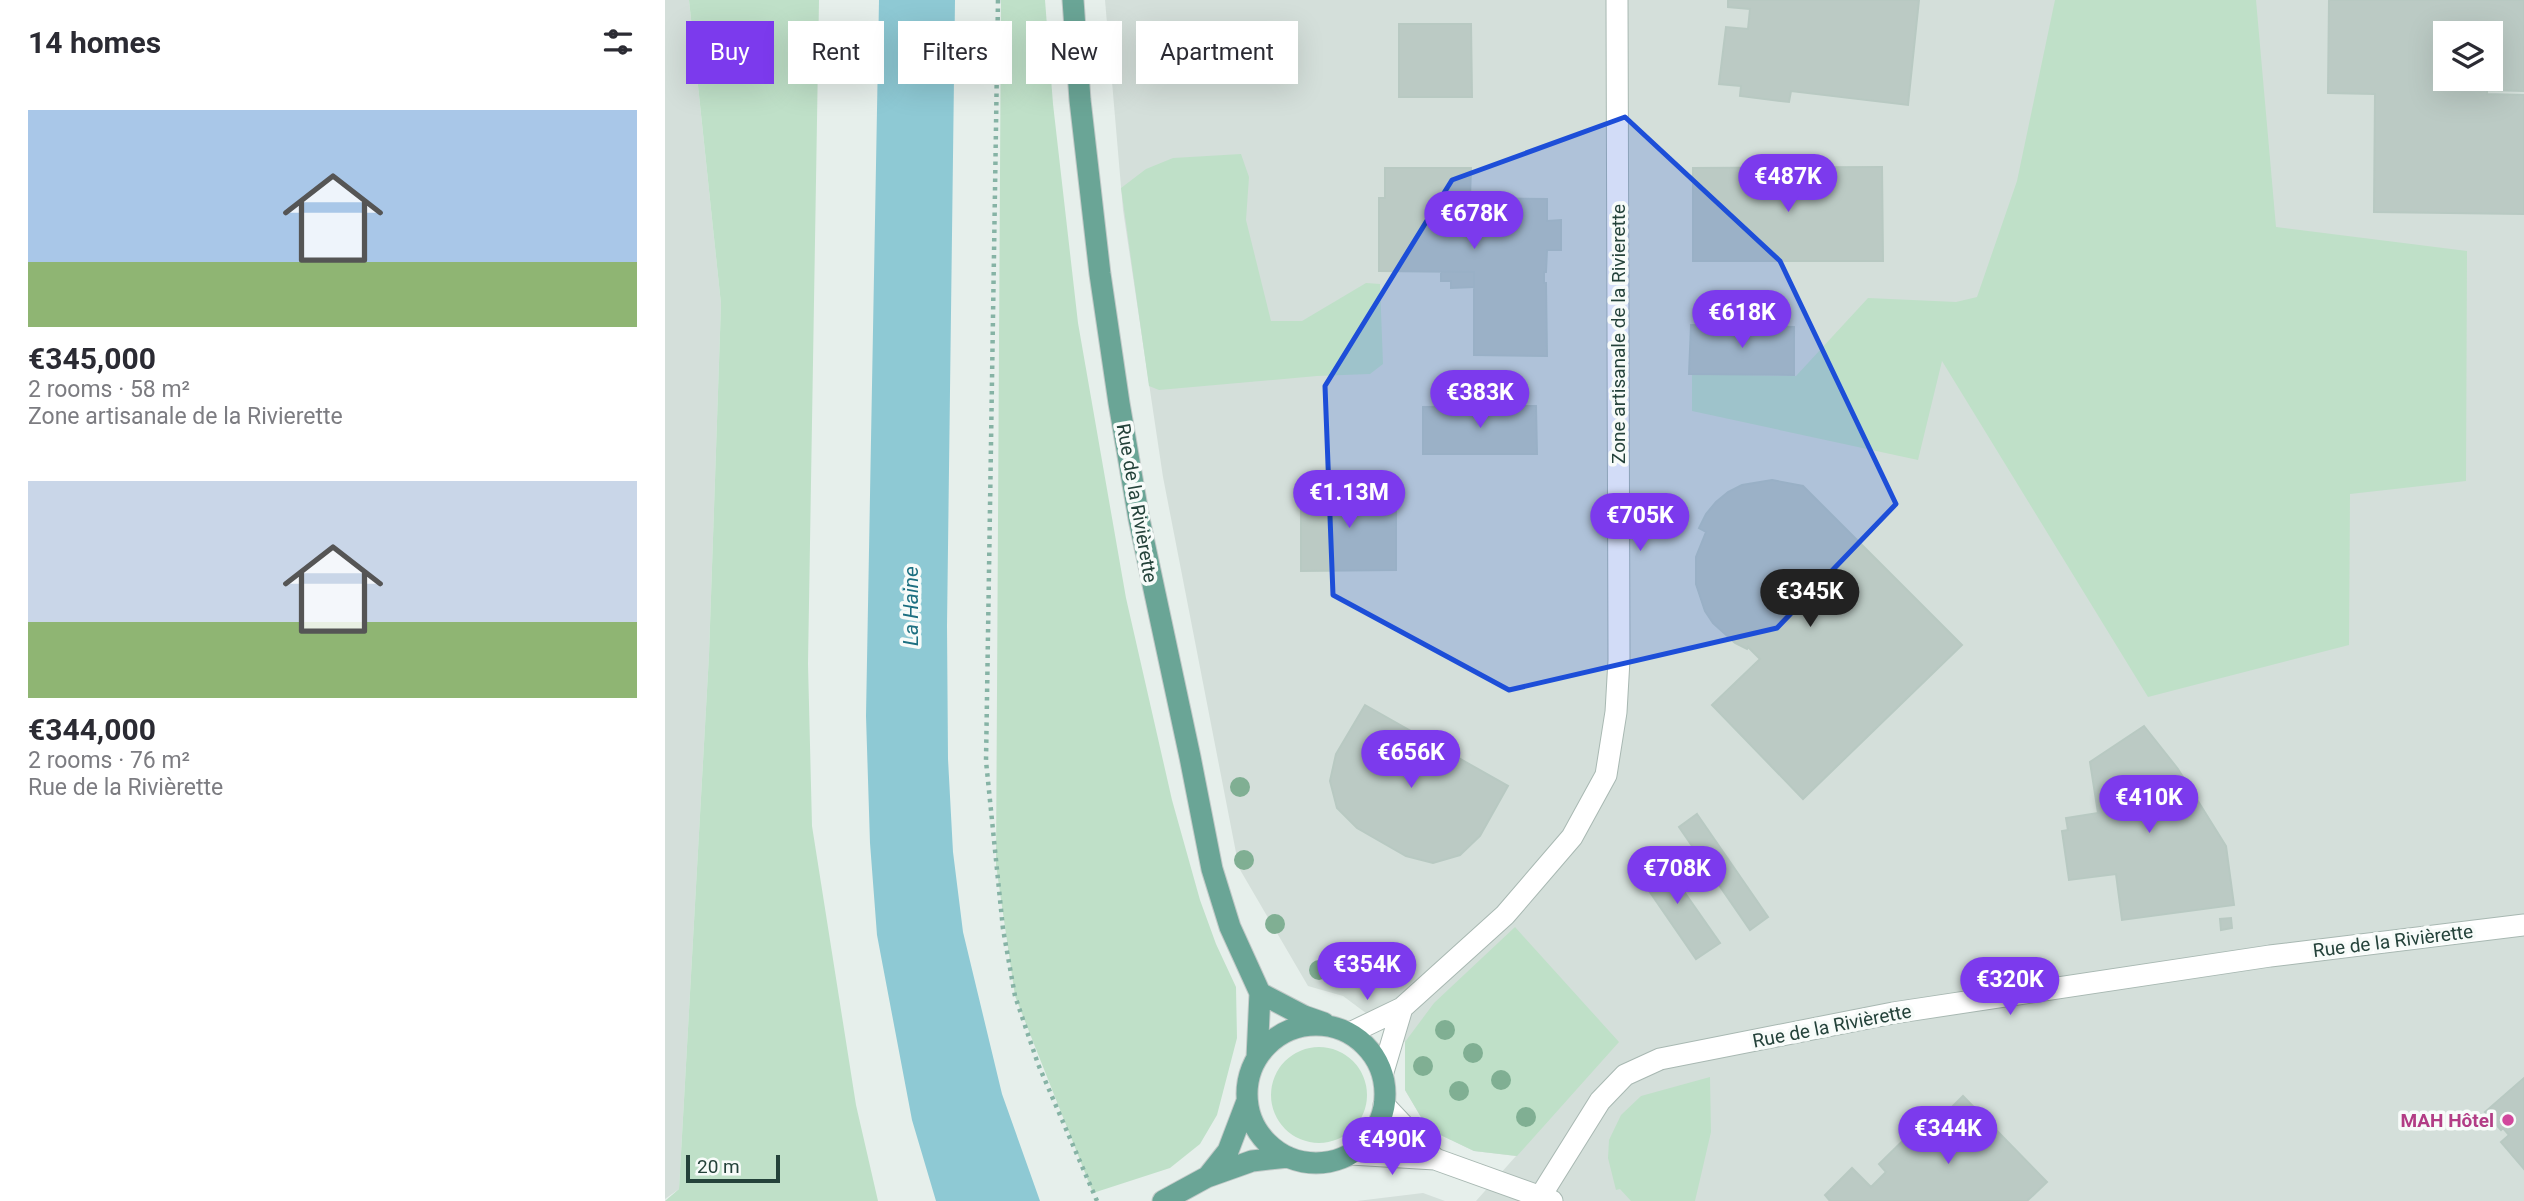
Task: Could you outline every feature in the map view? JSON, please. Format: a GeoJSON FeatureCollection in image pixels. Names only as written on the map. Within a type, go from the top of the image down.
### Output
{"type":"FeatureCollection","features":[{"type":"Feature","properties":{"kind":"main road","name":"Rue de la Rivièrette"},"geometry":{"type":"LineString","coordinates":[[1073,0],[1080,100],[1100,274],[1139,519],[1212,869],[1230,928],[1260,992],[1257,1058]]}},
{"type":"Feature","properties":{"kind":"main road"},"geometry":{"type":"LineString","coordinates":[[1260,992],[1304,1016],[1342,1030],[1372,1052],[1383,1072],[1386,1094],[1383,1116],[1373,1136],[1340,1160],[1321,1164],[1300,1162],[1265,1142],[1253,1123],[1247,1101],[1248,1079],[1257,1058],[1271,1040],[1290,1029],[1313,1024],[1342,1030]]}},
{"type":"Feature","properties":{"kind":"main road"},"geometry":{"type":"LineString","coordinates":[[1207,1177],[1228,1151],[1247,1101]]}},
{"type":"Feature","properties":{"kind":"main road"},"geometry":{"type":"LineString","coordinates":[[1163,1201],[1207,1177],[1252,1161],[1288,1157]]}},
{"type":"Feature","properties":{"kind":"street","name":"Zone artisanale de la Rivierette"},"geometry":{"type":"LineString","coordinates":[[1342,1030],[1402,1008],[1505,915],[1573,837],[1606,775],[1616,712],[1619,660],[1617,0]]}},
{"type":"Feature","properties":{"kind":"street","name":"Rue de la Rivièrette"},"geometry":{"type":"LineString","coordinates":[[1546,1199],[1600,1101],[1625,1075],[1660,1059],[1893,1013],[2270,956],[2524,925]]}},
{"type":"Feature","properties":{"kind":"street"},"geometry":{"type":"LineString","coordinates":[[1383,1072],[1402,1008]]}},
{"type":"Feature","properties":{"kind":"street"},"geometry":{"type":"LineString","coordinates":[[1384,1105],[1435,1158]]}},
{"type":"Feature","properties":{"kind":"street"},"geometry":{"type":"LineString","coordinates":[[1351,1154],[1435,1158],[1546,1199]]}},
{"type":"Feature","properties":{"kind":"path"},"geometry":{"type":"LineString","coordinates":[[998,0],[986,761],[992,838],[1003,929],[1015,996],[1038,1064],[1097,1201]]}},
{"type":"Feature","properties":{"kind":"highlighted area"},"geometry":{"type":"Polygon","coordinates":[[[1625,117],[1780,261],[1896,504],[1777,628],[1509,690],[1333,595],[1325,386],[1452,180],[1625,117]]]}},
{"type":"Feature","properties":{"kind":"shaded area"},"geometry":{"type":"Polygon","coordinates":[[[665,0],[689,0],[691,21],[686,21],[686,84],[698,84],[721,304],[709,655],[679,1189],[665,1199],[665,0]]]}},
{"type":"Feature","properties":{"kind":"shaded area"},"geometry":{"type":"Polygon","coordinates":[[[1105,0],[2524,0],[2524,1201],[1476,1201],[1516,1156],[1474,1151],[1428,1129],[1405,1090],[1405,1042],[1343,996],[1308,986],[1239,868],[1163,477],[1123,210],[1112,84],[1122,84],[1122,21],[1107,21],[1105,0]]]}},
{"type":"Feature","properties":{"kind":"shaded area"},"geometry":{"type":"Polygon","coordinates":[[[1423,1193],[1445,1201],[1357,1201],[1423,1193]]]}},
{"type":"Feature","properties":{"kind":"green space"},"geometry":{"type":"Polygon","coordinates":[[[689,0],[819,0],[819,21],[788,21],[788,84],[818,84],[808,664],[812,826],[856,1105],[878,1201],[665,1201],[679,1189],[709,655],[721,304],[698,84],[774,84],[774,21],[691,21],[689,0]]]}},
{"type":"Feature","properties":{"kind":"green space"},"geometry":{"type":"Polygon","coordinates":[[[1001,0],[1045,0],[1047,21],[1026,21],[1026,84],[1051,84],[1078,323],[1126,598],[1172,800],[1200,900],[1236,987],[1237,1038],[1217,1115],[1200,1144],[1170,1168],[1093,1193],[1015,996],[996,865],[1001,84],[1012,84],[1012,21],[1001,21],[1001,0]]]}},
{"type":"Feature","properties":{"kind":"green space"},"geometry":{"type":"Polygon","coordinates":[[[2055,0],[2256,0],[2276,227],[2467,251],[2466,481],[2350,494],[2349,645],[2148,697],[1942,361],[1918,460],[1692,411],[1692,374],[1796,376],[1868,298],[1956,302],[1977,297],[2017,181],[2055,0]]]}},
{"type":"Feature","properties":{"kind":"green space"},"geometry":{"type":"Polygon","coordinates":[[[1241,154],[1249,177],[1246,220],[1271,321],[1302,321],[1366,283],[1380,284],[1383,364],[1370,374],[1159,390],[1149,386],[1121,188],[1146,169],[1173,158],[1241,154]]]}},
{"type":"Feature","properties":{"kind":"green space"},"geometry":{"type":"Polygon","coordinates":[[[1515,927],[1619,1042],[1517,1156],[1474,1151],[1428,1129],[1405,1090],[1405,1042],[1434,1003],[1515,927]]]}},
{"type":"Feature","properties":{"kind":"green space"},"geometry":{"type":"Polygon","coordinates":[[[1319,1047],[1337,1051],[1353,1061],[1363,1077],[1367,1095],[1363,1113],[1353,1129],[1337,1139],[1319,1143],[1301,1139],[1285,1129],[1275,1113],[1271,1095],[1275,1077],[1285,1061],[1301,1051],[1319,1047]]]}},
{"type":"Feature","properties":{"kind":"green space"},"geometry":{"type":"Polygon","coordinates":[[[1710,1077],[1711,1132],[1695,1201],[1631,1201],[1620,1189],[1616,1190],[1608,1158],[1609,1140],[1621,1115],[1641,1096],[1710,1077]]]}},
{"type":"Feature","properties":{"kind":"water","name":"La Haine"},"geometry":{"type":"Polygon","coordinates":[[[879,0],[955,0],[955,21],[898,21],[898,84],[954,84],[947,626],[948,759],[953,852],[963,932],[1002,1094],[1040,1201],[936,1201],[912,1120],[877,935],[870,843],[866,716],[877,84],[884,84],[884,21],[879,21],[879,0]]]}},
{"type":"Feature","properties":{"kind":"building"},"geometry":{"type":"Polygon","coordinates":[[[1728,0],[1919,0],[1908,105],[1791,91],[1789,102],[1740,96],[1741,86],[1719,84],[1726,27],[1748,29],[1750,9],[1728,7],[1728,0]]]}},
{"type":"Feature","properties":{"kind":"building"},"geometry":{"type":"Polygon","coordinates":[[[2329,0],[2524,0],[2524,91],[2503,90],[2503,21],[2433,21],[2433,91],[2487,91],[2487,94],[2524,95],[2524,214],[2374,212],[2375,94],[2328,93],[2329,0]]]}},
{"type":"Feature","properties":{"kind":"building"},"geometry":{"type":"Polygon","coordinates":[[[1399,24],[1471,24],[1472,97],[1399,97],[1399,24]]]}},
{"type":"Feature","properties":{"kind":"building"},"geometry":{"type":"Polygon","coordinates":[[[1882,167],[1883,261],[1693,261],[1693,168],[1882,167]]]}},
{"type":"Feature","properties":{"kind":"building"},"geometry":{"type":"Polygon","coordinates":[[[1385,168],[1471,168],[1470,198],[1547,199],[1547,221],[1561,220],[1561,250],[1547,250],[1544,272],[1547,356],[1474,355],[1474,272],[1379,271],[1379,198],[1385,198],[1385,168]]]}},
{"type":"Feature","properties":{"kind":"building"},"geometry":{"type":"Polygon","coordinates":[[[1441,272],[1474,272],[1474,287],[1451,288],[1451,281],[1441,281],[1441,272]]]}},
{"type":"Feature","properties":{"kind":"building"},"geometry":{"type":"Polygon","coordinates":[[[1691,325],[1794,327],[1794,375],[1689,374],[1691,325]]]}},
{"type":"Feature","properties":{"kind":"building"},"geometry":{"type":"Polygon","coordinates":[[[1536,406],[1537,454],[1423,454],[1423,407],[1536,406]]]}},
{"type":"Feature","properties":{"kind":"building"},"geometry":{"type":"Polygon","coordinates":[[[1772,480],[1803,486],[1962,645],[1803,799],[1712,705],[1760,659],[1748,647],[1747,649],[1735,643],[1713,623],[1705,611],[1696,584],[1696,557],[1706,532],[1699,528],[1706,514],[1728,492],[1742,485],[1772,480]]]}},
{"type":"Feature","properties":{"kind":"building"},"geometry":{"type":"Polygon","coordinates":[[[1396,490],[1396,570],[1301,571],[1301,491],[1396,490]]]}},
{"type":"Feature","properties":{"kind":"building"},"geometry":{"type":"Polygon","coordinates":[[[1365,705],[1508,786],[1480,836],[1460,855],[1433,863],[1406,856],[1357,828],[1337,808],[1330,781],[1336,754],[1365,705]]]}},
{"type":"Feature","properties":{"kind":"building"},"geometry":{"type":"Polygon","coordinates":[[[2144,726],[2178,769],[2226,846],[2234,905],[2122,920],[2116,874],[2069,880],[2062,831],[2068,830],[2066,818],[2098,813],[2090,762],[2144,726]]]}},
{"type":"Feature","properties":{"kind":"building"},"geometry":{"type":"Polygon","coordinates":[[[1697,814],[1768,917],[1750,930],[1679,827],[1697,814]]]}},
{"type":"Feature","properties":{"kind":"building"},"geometry":{"type":"Polygon","coordinates":[[[1657,853],[1720,943],[1696,959],[1634,869],[1657,853]]]}},
{"type":"Feature","properties":{"kind":"building"},"geometry":{"type":"Polygon","coordinates":[[[2231,918],[2232,928],[2221,930],[2220,919],[2231,918]]]}},
{"type":"Feature","properties":{"kind":"building","name":"MAH Hôtel"},"geometry":{"type":"Polygon","coordinates":[[[2524,1078],[2524,1169],[2501,1142],[2509,1135],[2485,1112],[2524,1078]]]}},
{"type":"Feature","properties":{"kind":"building"},"geometry":{"type":"Polygon","coordinates":[[[1963,1096],[2047,1182],[2027,1201],[1830,1201],[1825,1195],[1852,1168],[1871,1187],[1886,1172],[1879,1164],[1926,1118],[1933,1126],[1963,1096]]]}},
{"type":"Feature","properties":{"kind":"place","name":"MAH Hôtel"},"geometry":{"type":"Point","coordinates":[2508,1120]}}]}
